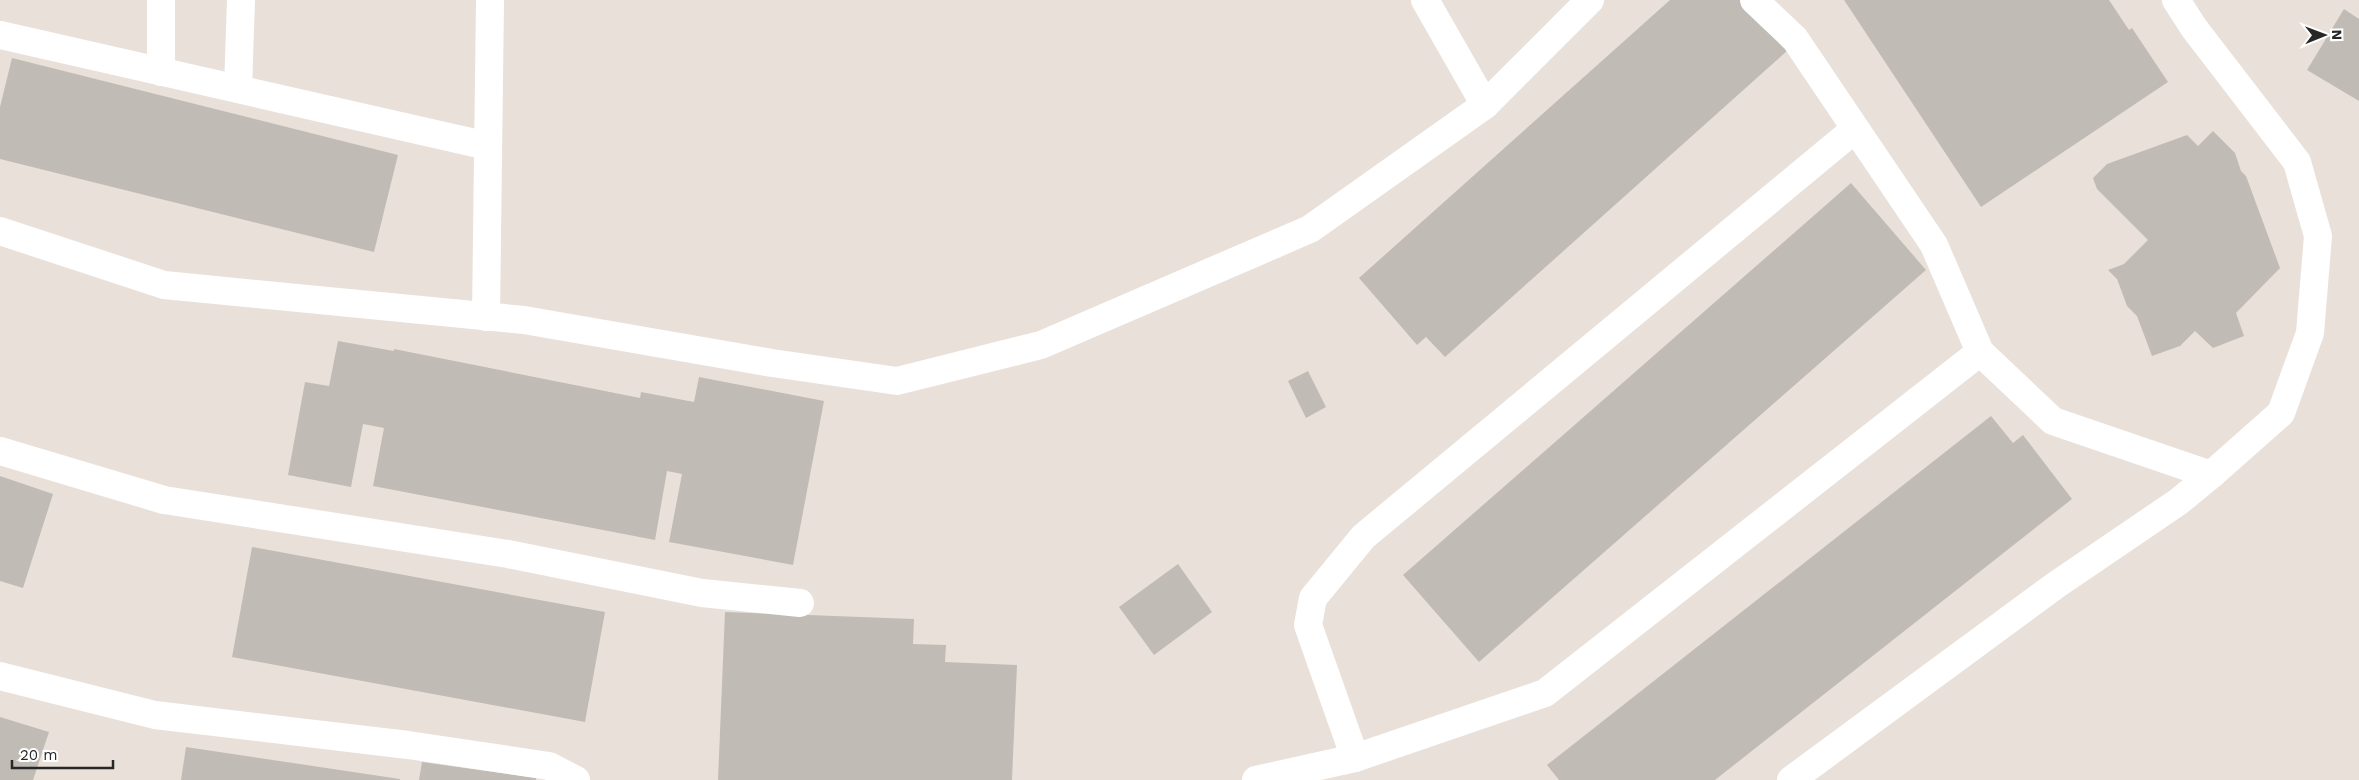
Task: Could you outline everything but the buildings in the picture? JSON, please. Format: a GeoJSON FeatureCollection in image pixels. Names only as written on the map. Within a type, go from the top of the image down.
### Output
{"type":"FeatureCollection","features":[{"type":"Feature","properties":{"kind":"street"},"geometry":{"type":"LineString","coordinates":[[161,72],[162,0]]}},
{"type":"Feature","properties":{"kind":"street"},"geometry":{"type":"LineString","coordinates":[[238,89],[241,0]]}},
{"type":"Feature","properties":{"kind":"street"},"geometry":{"type":"LineString","coordinates":[[486,317],[490,0]]}},
{"type":"Feature","properties":{"kind":"street"},"geometry":{"type":"LineString","coordinates":[[1425,0],[1485,105]]}},
{"type":"Feature","properties":{"kind":"street"},"geometry":{"type":"LineString","coordinates":[[0,231],[164,285],[524,320],[772,363],[897,381],[1040,345],[1310,229],[1485,105],[1590,0]]}},
{"type":"Feature","properties":{"kind":"street"},"geometry":{"type":"LineString","coordinates":[[1754,0],[1795,40],[1934,245],[1980,352],[2054,421],[2211,475]]}},
{"type":"Feature","properties":{"kind":"street"},"geometry":{"type":"LineString","coordinates":[[1791,780],[2056,585],[2129,536],[2211,475],[2281,413],[2310,333],[2318,236],[2297,162],[2194,28],[2176,0]]}},
{"type":"Feature","properties":{"kind":"street"},"geometry":{"type":"LineString","coordinates":[[0,35],[488,146]]}},
{"type":"Feature","properties":{"kind":"street"},"geometry":{"type":"LineString","coordinates":[[1355,758],[1308,625],[1313,598],[1364,537],[1855,129]]}},
{"type":"Feature","properties":{"kind":"street"},"geometry":{"type":"LineString","coordinates":[[1256,780],[1355,758],[1544,693],[1980,352]]}},
{"type":"Feature","properties":{"kind":"street"},"geometry":{"type":"LineString","coordinates":[[0,451],[164,500],[508,554],[702,593],[800,603]]}},
{"type":"Feature","properties":{"kind":"street"},"geometry":{"type":"LineString","coordinates":[[0,676],[155,715],[408,745],[549,766],[576,780]]}}]}
